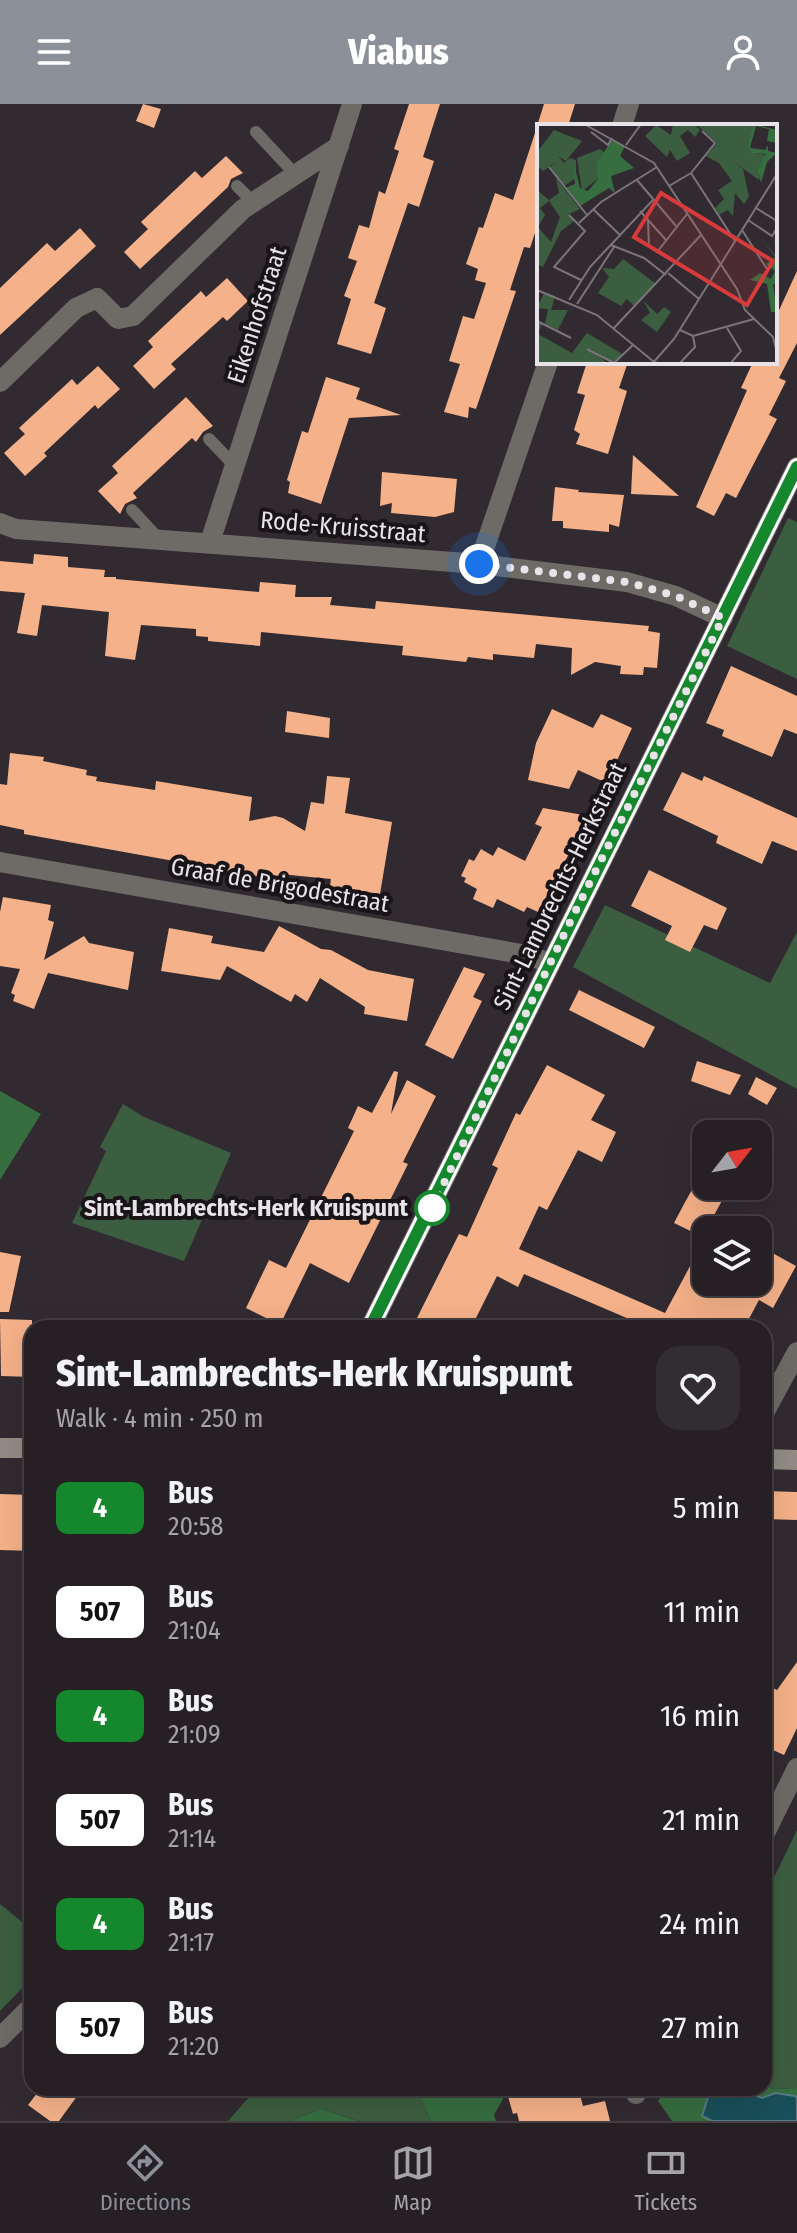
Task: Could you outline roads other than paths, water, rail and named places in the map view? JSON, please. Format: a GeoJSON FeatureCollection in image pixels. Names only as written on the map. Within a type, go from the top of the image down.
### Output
{"type":"FeatureCollection","features":[{"type":"Feature","properties":{"kind":"main road"},"geometry":{"type":"LineString","coordinates":[[0,1448],[24,1448]]}},
{"type":"Feature","properties":{"kind":"main road"},"geometry":{"type":"LineString","coordinates":[[772,1459],[797,1460]]}},
{"type":"Feature","properties":{"kind":"street","name":"Eikenhofstraat"},"geometry":{"type":"LineString","coordinates":[[210,542],[352,104]]}},
{"type":"Feature","properties":{"kind":"street"},"geometry":{"type":"LineString","coordinates":[[623,124],[629,104]]}},
{"type":"Feature","properties":{"kind":"street"},"geometry":{"type":"LineString","coordinates":[[0,382],[76,308],[86,302],[97,298],[118,319],[133,316],[243,209],[339,146]]}},
{"type":"Feature","properties":{"kind":"street"},"geometry":{"type":"LineString","coordinates":[[479,564],[547,364]]}},
{"type":"Feature","properties":{"kind":"street","name":"Sint-Lambrechts-Herkstraat"},"geometry":{"type":"LineString","coordinates":[[374,1320],[797,467]]}},
{"type":"Feature","properties":{"kind":"street","name":"Rode-Kruisstraat"},"geometry":{"type":"LineString","coordinates":[[0,523],[16,529],[479,564],[627,582],[676,596],[723,618]]}},
{"type":"Feature","properties":{"kind":"street","name":"Graaf de Brigodestraat"},"geometry":{"type":"LineString","coordinates":[[0,862],[527,955],[550,963]]}},
{"type":"Feature","properties":{"kind":"street"},"geometry":{"type":"LineString","coordinates":[[772,1398],[797,1352]]}},
{"type":"Feature","properties":{"kind":"street"},"geometry":{"type":"LineString","coordinates":[[772,1819],[797,1768]]}},
{"type":"Feature","properties":{"kind":"street"},"geometry":{"type":"LineString","coordinates":[[0,2038],[24,2014]]}},
{"type":"Feature","properties":{"kind":"lane"},"geometry":{"type":"LineString","coordinates":[[256,132],[295,174]]}},
{"type":"Feature","properties":{"kind":"lane"},"geometry":{"type":"LineString","coordinates":[[237,186],[254,203]]}},
{"type":"Feature","properties":{"kind":"lane"},"geometry":{"type":"LineString","coordinates":[[209,439],[235,466]]}},
{"type":"Feature","properties":{"kind":"lane"},"geometry":{"type":"LineString","coordinates":[[132,510],[159,539]]}},
{"type":"Feature","properties":{"kind":"water"},"geometry":{"type":"Polygon","coordinates":[[[775,2093],[797,2098],[797,2121],[712,2121],[702,2116],[708,2096],[762,2098],[775,2093]]]}},
{"type":"Feature","properties":{"kind":"place","name":"Sint-Lambrechts-Herk Kruispunt"},"geometry":{"type":"Point","coordinates":[432,1208]}}]}
